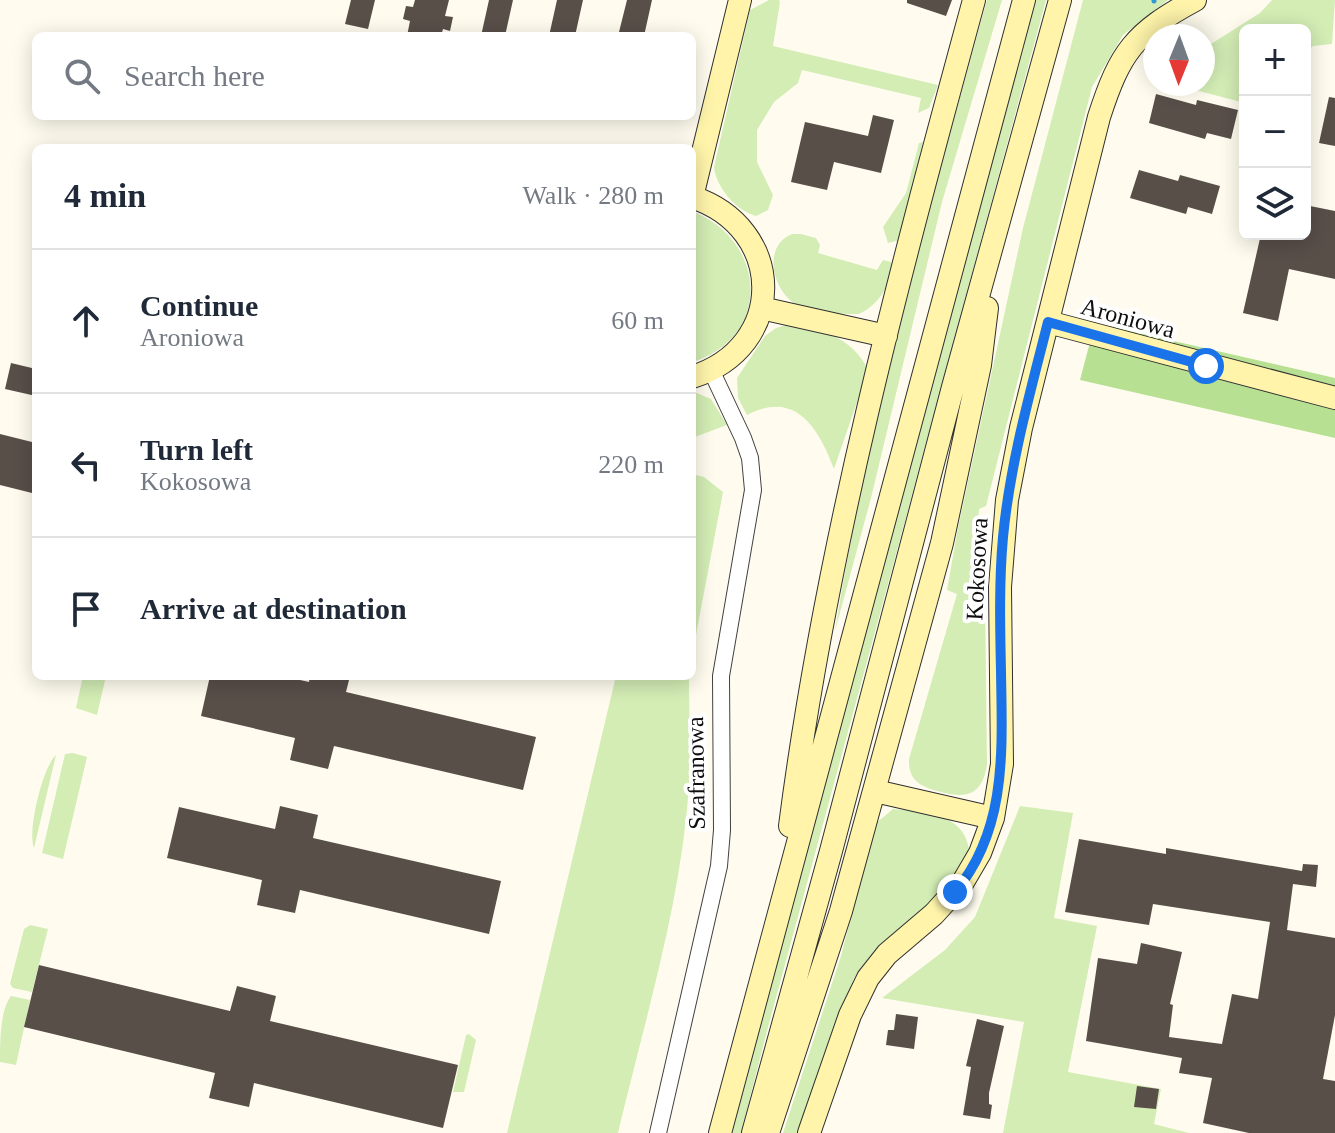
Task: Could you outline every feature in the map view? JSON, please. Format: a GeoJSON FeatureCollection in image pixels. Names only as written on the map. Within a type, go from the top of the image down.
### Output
{"type":"FeatureCollection","features":[{"type":"Feature","properties":{"kind":"main road"},"geometry":{"type":"LineString","coordinates":[[696,181],[740,0]]}},
{"type":"Feature","properties":{"kind":"main road"},"geometry":{"type":"LineString","coordinates":[[780,910],[798,770],[842,521],[886,336],[974,0]]}},
{"type":"Feature","properties":{"kind":"main road"},"geometry":{"type":"LineString","coordinates":[[720,1133],[1024,0]]}},
{"type":"Feature","properties":{"kind":"main road"},"geometry":{"type":"LineString","coordinates":[[753,1133],[1060,0]]}},
{"type":"Feature","properties":{"kind":"main road","name":"Kokosowa"},"geometry":{"type":"LineString","coordinates":[[809,1133],[850,1015],[868,978],[887,954],[934,914],[963,882],[980,853],[993,818],[1002,764],[1000,598],[1004,526],[1021,428],[1099,117],[1117,68],[1146,30],[1163,16],[1195,0]]}},
{"type":"Feature","properties":{"kind":"main road"},"geometry":{"type":"LineString","coordinates":[[696,199],[725,212],[749,238],[761,265],[763,294],[761,308],[746,340],[735,353],[701,373]]}},
{"type":"Feature","properties":{"kind":"main road"},"geometry":{"type":"LineString","coordinates":[[768,1133],[841,911],[935,570],[960,468],[980,365],[996,237]]}},
{"type":"Feature","properties":{"kind":"main road"},"geometry":{"type":"LineString","coordinates":[[761,308],[886,336]]}},
{"type":"Feature","properties":{"kind":"main road","name":"Aroniowa"},"geometry":{"type":"LineString","coordinates":[[1048,322],[1335,398]]}},
{"type":"Feature","properties":{"kind":"main road"},"geometry":{"type":"LineString","coordinates":[[875,791],[993,818]]}},
{"type":"Feature","properties":{"kind":"street","name":"Szafranowa"},"geometry":{"type":"LineString","coordinates":[[658,1133],[719,866],[722,830],[721,676],[753,490],[750,458],[743,438],[701,373]]}},
{"type":"Feature","properties":{"kind":"green space"},"geometry":{"type":"Polygon","coordinates":[[[769,0],[780,2],[773,46],[938,85],[929,108],[918,113],[921,98],[802,70],[798,83],[774,102],[757,130],[757,162],[773,195],[768,210],[756,216],[741,209],[728,197],[714,167],[750,10],[769,0]]]}},
{"type":"Feature","properties":{"kind":"green space"},"geometry":{"type":"Polygon","coordinates":[[[987,0],[1002,0],[942,202],[871,498],[835,631],[883,392],[922,235],[987,0]]]}},
{"type":"Feature","properties":{"kind":"green space"},"geometry":{"type":"Polygon","coordinates":[[[1035,0],[1046,0],[741,1133],[731,1133],[1035,0]]]}},
{"type":"Feature","properties":{"kind":"green space"},"geometry":{"type":"Polygon","coordinates":[[[1083,0],[1168,0],[1123,35],[1092,87],[986,506],[979,509],[975,562],[985,596],[985,775],[972,792],[950,794],[917,782],[911,773],[909,759],[957,594],[947,590],[958,528],[1023,228],[1083,0]]]}},
{"type":"Feature","properties":{"kind":"green space"},"geometry":{"type":"Polygon","coordinates":[[[1272,0],[1335,0],[1332,44],[1311,48],[1311,24],[1243,24],[1260,13],[1272,0]]]}},
{"type":"Feature","properties":{"kind":"green space"},"geometry":{"type":"Polygon","coordinates":[[[1239,26],[1239,101],[1215,95],[1215,41],[1239,26]]]}},
{"type":"Feature","properties":{"kind":"green space"},"geometry":{"type":"Polygon","coordinates":[[[923,142],[900,240],[888,243],[883,227],[906,193],[919,143],[923,142]]]}},
{"type":"Feature","properties":{"kind":"green space"},"geometry":{"type":"Polygon","coordinates":[[[696,213],[717,225],[735,244],[746,266],[750,289],[747,312],[736,332],[718,350],[696,360],[696,213]]]}},
{"type":"Feature","properties":{"kind":"green space"},"geometry":{"type":"Polygon","coordinates":[[[792,234],[816,238],[820,245],[818,253],[877,270],[883,260],[891,262],[890,277],[883,292],[872,306],[859,314],[820,312],[797,305],[781,290],[774,269],[777,248],[792,234]]]}},
{"type":"Feature","properties":{"kind":"green space"},"geometry":{"type":"Polygon","coordinates":[[[1095,323],[1335,378],[1335,438],[1080,380],[1095,323]]]}},
{"type":"Feature","properties":{"kind":"green space"},"geometry":{"type":"Polygon","coordinates":[[[786,325],[811,328],[834,336],[854,350],[868,370],[834,469],[821,440],[803,417],[779,407],[764,408],[747,415],[738,398],[737,378],[765,336],[786,325]]]}},
{"type":"Feature","properties":{"kind":"green space"},"geometry":{"type":"Polygon","coordinates":[[[696,393],[711,399],[727,425],[696,437],[696,393]]]}},
{"type":"Feature","properties":{"kind":"green space"},"geometry":{"type":"Polygon","coordinates":[[[696,475],[704,477],[723,492],[696,635],[696,475]]]}},
{"type":"Feature","properties":{"kind":"green space"},"geometry":{"type":"Polygon","coordinates":[[[82,680],[105,680],[97,715],[76,708],[82,680]]]}},
{"type":"Feature","properties":{"kind":"green space"},"geometry":{"type":"Polygon","coordinates":[[[615,680],[689,680],[690,772],[685,830],[661,961],[618,1133],[507,1133],[615,680]]]}},
{"type":"Feature","properties":{"kind":"green space"},"geometry":{"type":"Polygon","coordinates":[[[65,754],[87,757],[63,859],[42,853],[65,754]]]}},
{"type":"Feature","properties":{"kind":"green space"},"geometry":{"type":"Polygon","coordinates":[[[56,755],[34,848],[32,840],[38,799],[46,772],[56,755]]]}},
{"type":"Feature","properties":{"kind":"green space"},"geometry":{"type":"Polygon","coordinates":[[[1020,806],[1073,813],[1054,918],[1097,926],[1068,1072],[1161,1089],[1154,1124],[1189,1133],[1003,1133],[1024,1022],[882,998],[945,950],[975,917],[1020,806]]]}},
{"type":"Feature","properties":{"kind":"green space"},"geometry":{"type":"Polygon","coordinates":[[[893,809],[929,813],[950,821],[959,828],[969,849],[947,886],[854,978],[799,1133],[783,1133],[841,956],[875,824],[893,809]]]}},
{"type":"Feature","properties":{"kind":"green space"},"geometry":{"type":"Polygon","coordinates":[[[30,925],[48,929],[32,992],[13,988],[10,984],[24,929],[30,925]]]}},
{"type":"Feature","properties":{"kind":"green space"},"geometry":{"type":"Polygon","coordinates":[[[11,996],[30,1000],[16,1065],[0,1062],[3,1018],[11,996]]]}},
{"type":"Feature","properties":{"kind":"green space"},"geometry":{"type":"Polygon","coordinates":[[[466,1035],[476,1040],[464,1092],[453,1092],[466,1035]]]}},
{"type":"Feature","properties":{"kind":"building"},"geometry":{"type":"Polygon","coordinates":[[[351,0],[375,0],[368,29],[345,24],[351,0]]]}},
{"type":"Feature","properties":{"kind":"building"},"geometry":{"type":"Polygon","coordinates":[[[415,0],[449,0],[445,16],[453,17],[450,31],[408,32],[410,21],[403,19],[406,6],[413,7],[415,0]]]}},
{"type":"Feature","properties":{"kind":"building"},"geometry":{"type":"Polygon","coordinates":[[[489,0],[513,0],[506,32],[482,32],[489,0]]]}},
{"type":"Feature","properties":{"kind":"building"},"geometry":{"type":"Polygon","coordinates":[[[557,0],[583,0],[576,32],[550,32],[557,0]]]}},
{"type":"Feature","properties":{"kind":"building"},"geometry":{"type":"Polygon","coordinates":[[[627,0],[652,0],[645,32],[619,32],[627,0]]]}},
{"type":"Feature","properties":{"kind":"building"},"geometry":{"type":"Polygon","coordinates":[[[907,0],[952,0],[946,16],[907,3],[907,0]]]}},
{"type":"Feature","properties":{"kind":"building"},"geometry":{"type":"Polygon","coordinates":[[[1156,96],[1196,105],[1197,100],[1238,110],[1231,139],[1207,133],[1205,139],[1149,123],[1156,96]]]}},
{"type":"Feature","properties":{"kind":"building"},"geometry":{"type":"Polygon","coordinates":[[[1329,97],[1335,98],[1335,146],[1319,143],[1329,97]]]}},
{"type":"Feature","properties":{"kind":"building"},"geometry":{"type":"Polygon","coordinates":[[[873,115],[894,120],[881,173],[834,162],[827,190],[791,182],[805,122],[868,136],[873,115]]]}},
{"type":"Feature","properties":{"kind":"building"},"geometry":{"type":"Polygon","coordinates":[[[1139,170],[1178,181],[1180,175],[1220,186],[1212,214],[1188,207],[1186,214],[1130,198],[1139,170]]]}},
{"type":"Feature","properties":{"kind":"building"},"geometry":{"type":"Polygon","coordinates":[[[1311,206],[1335,211],[1335,279],[1289,269],[1278,321],[1243,313],[1260,240],[1311,240],[1311,206]]]}},
{"type":"Feature","properties":{"kind":"building"},"geometry":{"type":"Polygon","coordinates":[[[11,363],[32,368],[32,395],[5,389],[11,363]]]}},
{"type":"Feature","properties":{"kind":"building"},"geometry":{"type":"Polygon","coordinates":[[[0,434],[32,442],[32,493],[0,485],[0,434]]]}},
{"type":"Feature","properties":{"kind":"building"},"geometry":{"type":"Polygon","coordinates":[[[209,680],[349,680],[346,692],[536,737],[523,790],[334,746],[328,769],[290,760],[295,738],[201,716],[209,680]]]}},
{"type":"Feature","properties":{"kind":"building"},"geometry":{"type":"Polygon","coordinates":[[[280,806],[318,815],[313,838],[501,881],[489,934],[300,890],[295,913],[257,905],[262,880],[167,858],[179,807],[275,829],[280,806]]]}},
{"type":"Feature","properties":{"kind":"building"},"geometry":{"type":"Polygon","coordinates":[[[1079,839],[1166,854],[1166,848],[1302,871],[1303,864],[1318,865],[1316,887],[1293,884],[1287,930],[1335,938],[1335,1015],[1323,1079],[1335,1081],[1335,1133],[1249,1133],[1203,1123],[1212,1078],[1179,1073],[1182,1058],[1086,1041],[1098,958],[1137,964],[1141,943],[1182,952],[1170,1004],[1173,1005],[1169,1037],[1222,1044],[1232,994],[1258,999],[1270,922],[1153,904],[1149,925],[1065,912],[1079,839]]]}},
{"type":"Feature","properties":{"kind":"building"},"geometry":{"type":"Polygon","coordinates":[[[39,965],[230,1011],[237,986],[276,996],[270,1021],[458,1065],[443,1128],[254,1083],[249,1107],[209,1098],[215,1073],[24,1027],[39,965]]]}},
{"type":"Feature","properties":{"kind":"building"},"geometry":{"type":"Polygon","coordinates":[[[896,1014],[918,1017],[914,1049],[886,1045],[888,1030],[894,1030],[896,1014]]]}},
{"type":"Feature","properties":{"kind":"building"},"geometry":{"type":"Polygon","coordinates":[[[977,1019],[1004,1026],[989,1093],[989,1104],[992,1105],[990,1119],[963,1115],[971,1067],[966,1066],[977,1019]]]}},
{"type":"Feature","properties":{"kind":"building"},"geometry":{"type":"Polygon","coordinates":[[[1137,1086],[1159,1089],[1156,1109],[1134,1107],[1137,1086]]]}},
{"type":"Feature","properties":{"kind":"route"},"geometry":{"type":"LineString","coordinates":[[955,892],[980,853],[998,795],[1002,764],[1000,610],[1003,536],[1011,475],[1048,322],[1206,366]]}}]}
